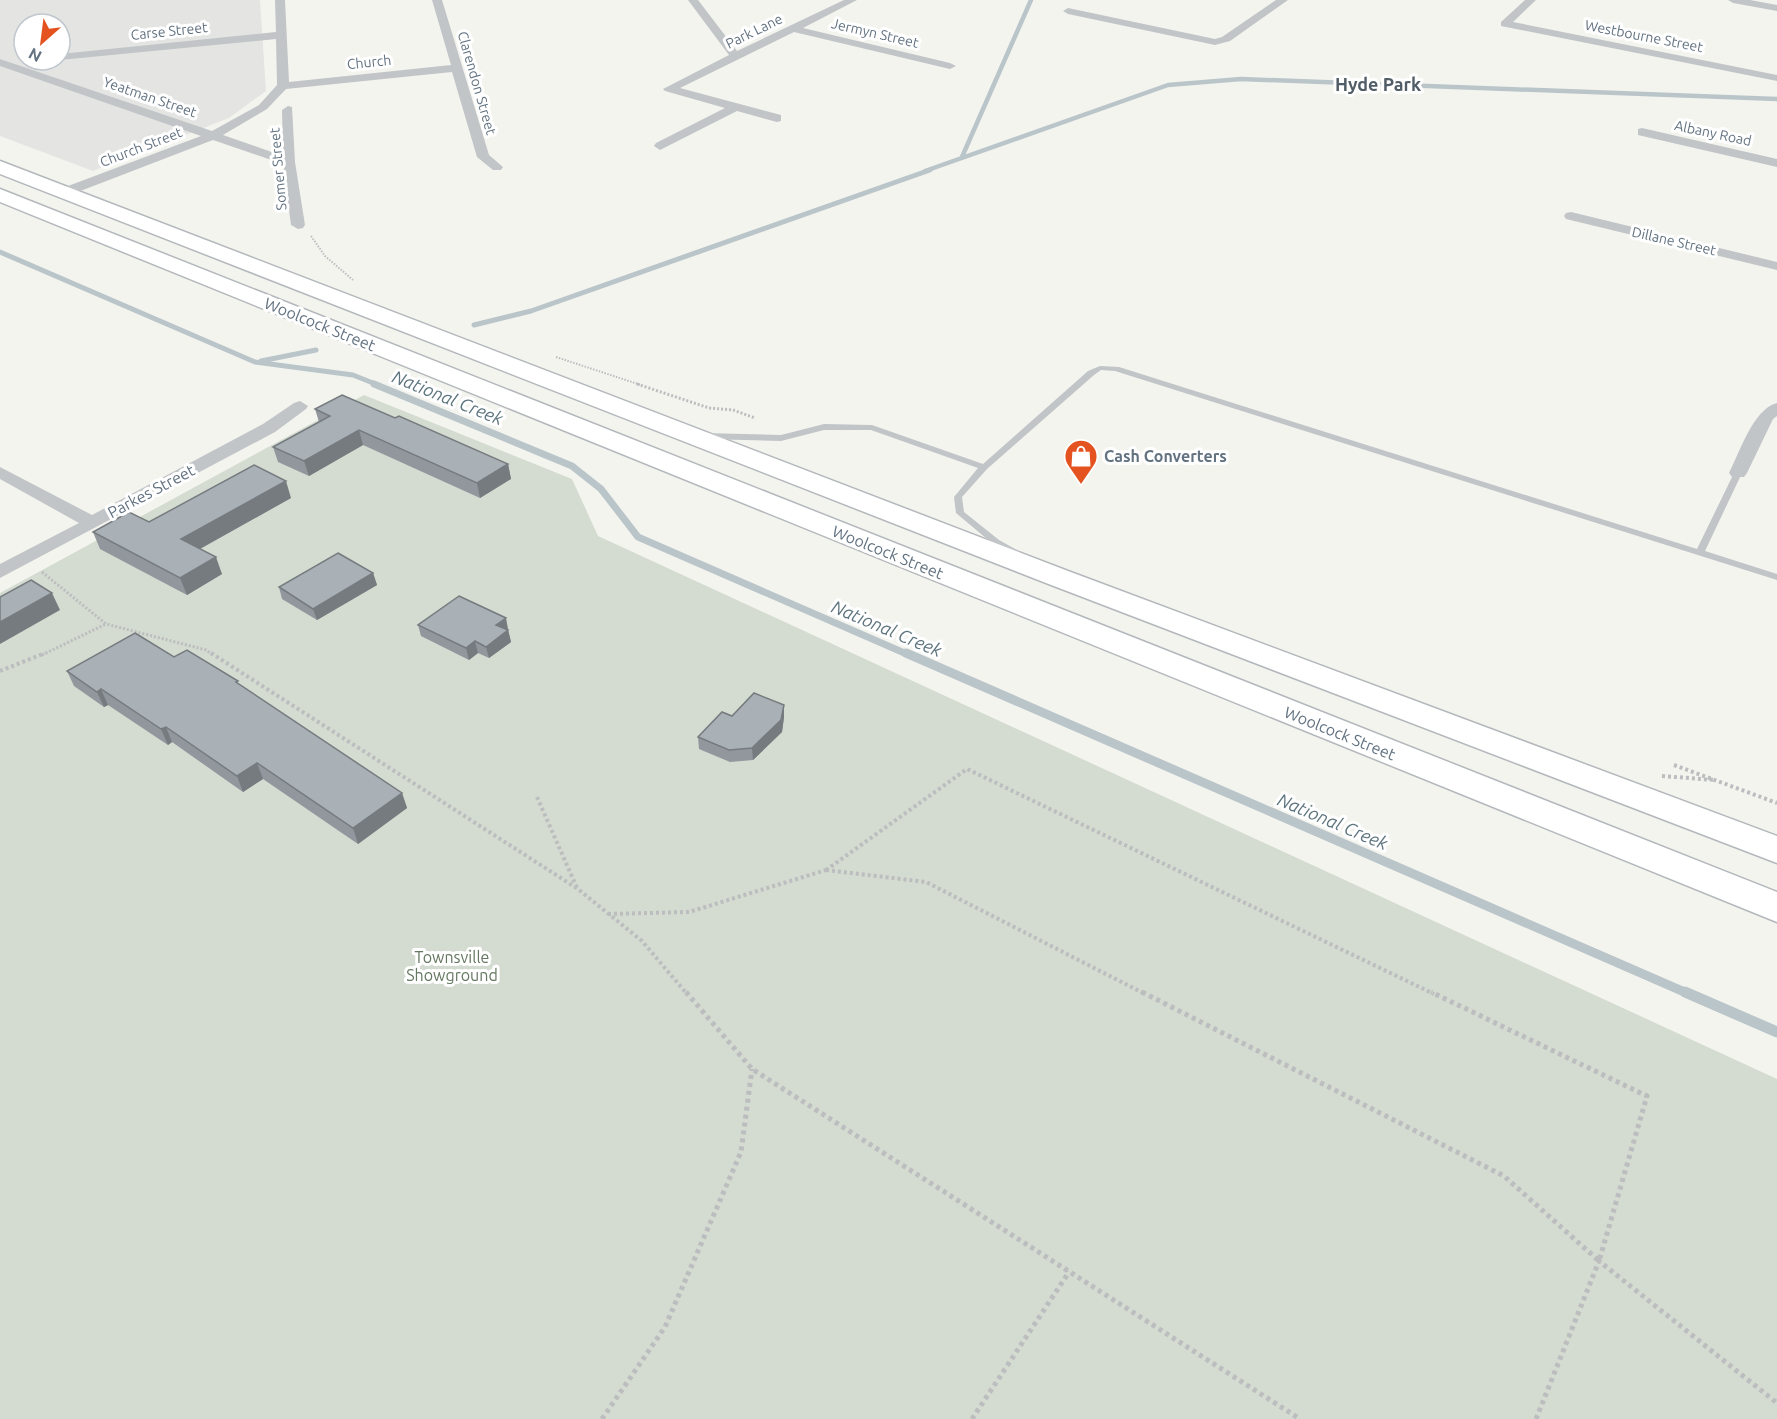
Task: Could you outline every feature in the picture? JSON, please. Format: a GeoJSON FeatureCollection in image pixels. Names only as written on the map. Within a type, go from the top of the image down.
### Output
{"type":"FeatureCollection","features":[{"type":"Feature","properties":{"kind":"main road","name":"Woolcock Street"},"geometry":{"type":"LineString","coordinates":[[0,167],[1057,577],[1777,850]]}},
{"type":"Feature","properties":{"kind":"main road"},"geometry":{"type":"LineString","coordinates":[[63,221],[50,202],[65,192]]}},
{"type":"Feature","properties":{"kind":"main road","name":"Woolcock Street"},"geometry":{"type":"LineString","coordinates":[[0,195],[1777,908]]}},
{"type":"Feature","properties":{"kind":"main road"},"geometry":{"type":"LineString","coordinates":[[1571,770],[1777,832]]}},
{"type":"Feature","properties":{"kind":"street"},"geometry":{"type":"LineString","coordinates":[[280,0],[284,86]]}},
{"type":"Feature","properties":{"kind":"street","name":"Clarendon Street"},"geometry":{"type":"LineString","coordinates":[[437,0],[483,157],[497,167]]}},
{"type":"Feature","properties":{"kind":"street"},"geometry":{"type":"LineString","coordinates":[[693,0],[736,57]]}},
{"type":"Feature","properties":{"kind":"street","name":"Park Lane"},"geometry":{"type":"LineString","coordinates":[[735,107],[669,89],[852,0]]}},
{"type":"Feature","properties":{"kind":"street"},"geometry":{"type":"LineString","coordinates":[[1068,11],[1215,42],[1226,39],[1283,0]]}},
{"type":"Feature","properties":{"kind":"street","name":"Westbourne Street"},"geometry":{"type":"LineString","coordinates":[[1531,0],[1505,24],[1777,78]]}},
{"type":"Feature","properties":{"kind":"street"},"geometry":{"type":"LineString","coordinates":[[1733,0],[1777,5]]}},
{"type":"Feature","properties":{"kind":"street"},"geometry":{"type":"LineString","coordinates":[[1758,0],[1777,5]]}},
{"type":"Feature","properties":{"kind":"street","name":"Jermyn Street"},"geometry":{"type":"LineString","coordinates":[[793,29],[950,66]]}},
{"type":"Feature","properties":{"kind":"street","name":"Carse Street"},"geometry":{"type":"LineString","coordinates":[[72,56],[280,34]]}},
{"type":"Feature","properties":{"kind":"street","name":"Yeatman Street"},"geometry":{"type":"LineString","coordinates":[[1,62],[289,162]]}},
{"type":"Feature","properties":{"kind":"street","name":"Church"},"geometry":{"type":"LineString","coordinates":[[284,86],[458,68]]}},
{"type":"Feature","properties":{"kind":"street","name":"Church Street"},"geometry":{"type":"LineString","coordinates":[[65,192],[214,135],[263,107],[284,86]]}},
{"type":"Feature","properties":{"kind":"street"},"geometry":{"type":"LineString","coordinates":[[660,147],[735,107],[777,118]]}},
{"type":"Feature","properties":{"kind":"street","name":"Somer Street"},"geometry":{"type":"LineString","coordinates":[[288,110],[289,162],[298,225]]}},
{"type":"Feature","properties":{"kind":"street","name":"Albany Road"},"geometry":{"type":"LineString","coordinates":[[1642,132],[1777,163]]}},
{"type":"Feature","properties":{"kind":"street"},"geometry":{"type":"LineString","coordinates":[[99,205],[94,197],[95,190],[123,170]]}},
{"type":"Feature","properties":{"kind":"street","name":"Dillane Street"},"geometry":{"type":"LineString","coordinates":[[1571,216],[1777,266]]}},
{"type":"Feature","properties":{"kind":"street","name":"Parkes Street"},"geometry":{"type":"LineString","coordinates":[[0,572],[269,428],[300,406]]}},
{"type":"Feature","properties":{"kind":"street"},"geometry":{"type":"LineString","coordinates":[[1738,473],[1766,416],[1777,408]]}},
{"type":"Feature","properties":{"kind":"street"},"geometry":{"type":"LineString","coordinates":[[0,472],[93,523]]}},
{"type":"Feature","properties":{"kind":"lane"},"geometry":{"type":"LineString","coordinates":[[1057,577],[996,542],[960,513],[958,497],[984,467],[1091,373],[1100,368],[1116,369],[1777,577]]}},
{"type":"Feature","properties":{"kind":"lane"},"geometry":{"type":"LineString","coordinates":[[690,435],[781,438],[824,427],[872,428],[984,467]]}},
{"type":"Feature","properties":{"kind":"lane"},"geometry":{"type":"LineString","coordinates":[[1700,552],[1738,473]]}},
{"type":"Feature","properties":{"kind":"path"},"geometry":{"type":"LineString","coordinates":[[298,225],[311,236],[340,270],[358,283]]}},
{"type":"Feature","properties":{"kind":"path"},"geometry":{"type":"LineString","coordinates":[[555,356],[710,408],[733,410],[798,434]]}},
{"type":"Feature","properties":{"kind":"path"},"geometry":{"type":"LineString","coordinates":[[23,560],[48,576],[106,624],[206,651],[578,889],[642,941],[752,1069],[1300,1419]]}},
{"type":"Feature","properties":{"kind":"path"},"geometry":{"type":"LineString","coordinates":[[0,671],[39,656],[106,624]]}},
{"type":"Feature","properties":{"kind":"path"},"geometry":{"type":"LineString","coordinates":[[1674,765],[1777,803]]}},
{"type":"Feature","properties":{"kind":"path"},"geometry":{"type":"LineString","coordinates":[[608,914],[689,912],[826,870],[967,769],[1647,1096],[1599,1261],[1536,1419]]}},
{"type":"Feature","properties":{"kind":"path"},"geometry":{"type":"LineString","coordinates":[[537,797],[578,889]]}},
{"type":"Feature","properties":{"kind":"path"},"geometry":{"type":"LineString","coordinates":[[826,870],[926,882],[1504,1176],[1599,1261],[1777,1403]]}},
{"type":"Feature","properties":{"kind":"path"},"geometry":{"type":"LineString","coordinates":[[602,1419],[665,1327],[741,1152],[752,1069]]}},
{"type":"Feature","properties":{"kind":"path"},"geometry":{"type":"LineString","coordinates":[[972,1419],[1069,1272]]}},
{"type":"Feature","properties":{"kind":"shaded area"},"geometry":{"type":"Polygon","coordinates":[[[0,0],[260,0],[266,91],[229,118],[93,171],[0,136],[0,0]]]}},
{"type":"Feature","properties":{"kind":"green space","name":"Townsville Showground"},"geometry":{"type":"Polygon","coordinates":[[[364,395],[572,479],[598,536],[1777,1079],[1777,1419],[0,1419],[0,593],[364,395]]]}},
{"type":"Feature","properties":{"kind":"building"},"geometry":{"type":"Polygon","coordinates":[[[342,395],[395,418],[399,416],[508,464],[477,483],[359,430],[304,461],[273,447],[330,416],[315,409],[342,395]]]}},
{"type":"Feature","properties":{"kind":"building"},"geometry":{"type":"Polygon","coordinates":[[[254,465],[286,481],[181,539],[216,557],[180,578],[93,532],[129,512],[149,522],[254,465]]]}},
{"type":"Feature","properties":{"kind":"building"},"geometry":{"type":"Polygon","coordinates":[[[338,553],[373,573],[313,609],[279,587],[338,553]]]}},
{"type":"Feature","properties":{"kind":"building"},"geometry":{"type":"Polygon","coordinates":[[[31,580],[52,593],[0,622],[0,597],[31,580]]]}},
{"type":"Feature","properties":{"kind":"building"},"geometry":{"type":"Polygon","coordinates":[[[459,596],[506,618],[496,625],[508,630],[486,647],[475,641],[466,648],[418,625],[459,596]]]}},
{"type":"Feature","properties":{"kind":"building"},"geometry":{"type":"Polygon","coordinates":[[[135,633],[174,657],[187,650],[238,681],[236,682],[402,793],[353,828],[257,763],[237,776],[166,727],[161,729],[101,689],[97,692],[67,671],[135,633]]]}},
{"type":"Feature","properties":{"kind":"building"},"geometry":{"type":"Polygon","coordinates":[[[754,693],[784,705],[781,720],[752,748],[729,750],[698,737],[722,712],[732,716],[754,693]]]}},
{"type":"Feature","properties":{"kind":"waterway"},"geometry":{"type":"LineString","coordinates":[[962,157],[1031,0]]}},
{"type":"Feature","properties":{"kind":"waterway"},"geometry":{"type":"LineString","coordinates":[[925,171],[1168,85],[1241,79],[1777,99]]}},
{"type":"Feature","properties":{"kind":"waterway"},"geometry":{"type":"LineString","coordinates":[[474,325],[531,311],[930,170]]}},
{"type":"Feature","properties":{"kind":"waterway","name":"National Creek"},"geometry":{"type":"LineString","coordinates":[[0,252],[255,362],[353,375],[378,385]]}},
{"type":"Feature","properties":{"kind":"waterway"},"geometry":{"type":"LineString","coordinates":[[261,361],[316,350]]}},
{"type":"Feature","properties":{"kind":"waterway","name":"National Creek"},"geometry":{"type":"LineString","coordinates":[[374,384],[572,466],[601,489],[638,537],[909,655]]}},
{"type":"Feature","properties":{"kind":"waterway","name":"National Creek"},"geometry":{"type":"LineString","coordinates":[[906,653],[1689,994]]}},
{"type":"Feature","properties":{"kind":"waterway","name":"National Creek"},"geometry":{"type":"LineString","coordinates":[[1685,992],[1777,1032]]}},
{"type":"Feature","properties":{"kind":"place","name":"Cash Converters"},"geometry":{"type":"Point","coordinates":[1081,485]}},
{"type":"Feature","properties":{"kind":"district","name":"Hyde Park"},"geometry":{"type":"Point","coordinates":[1378,84]}}]}
